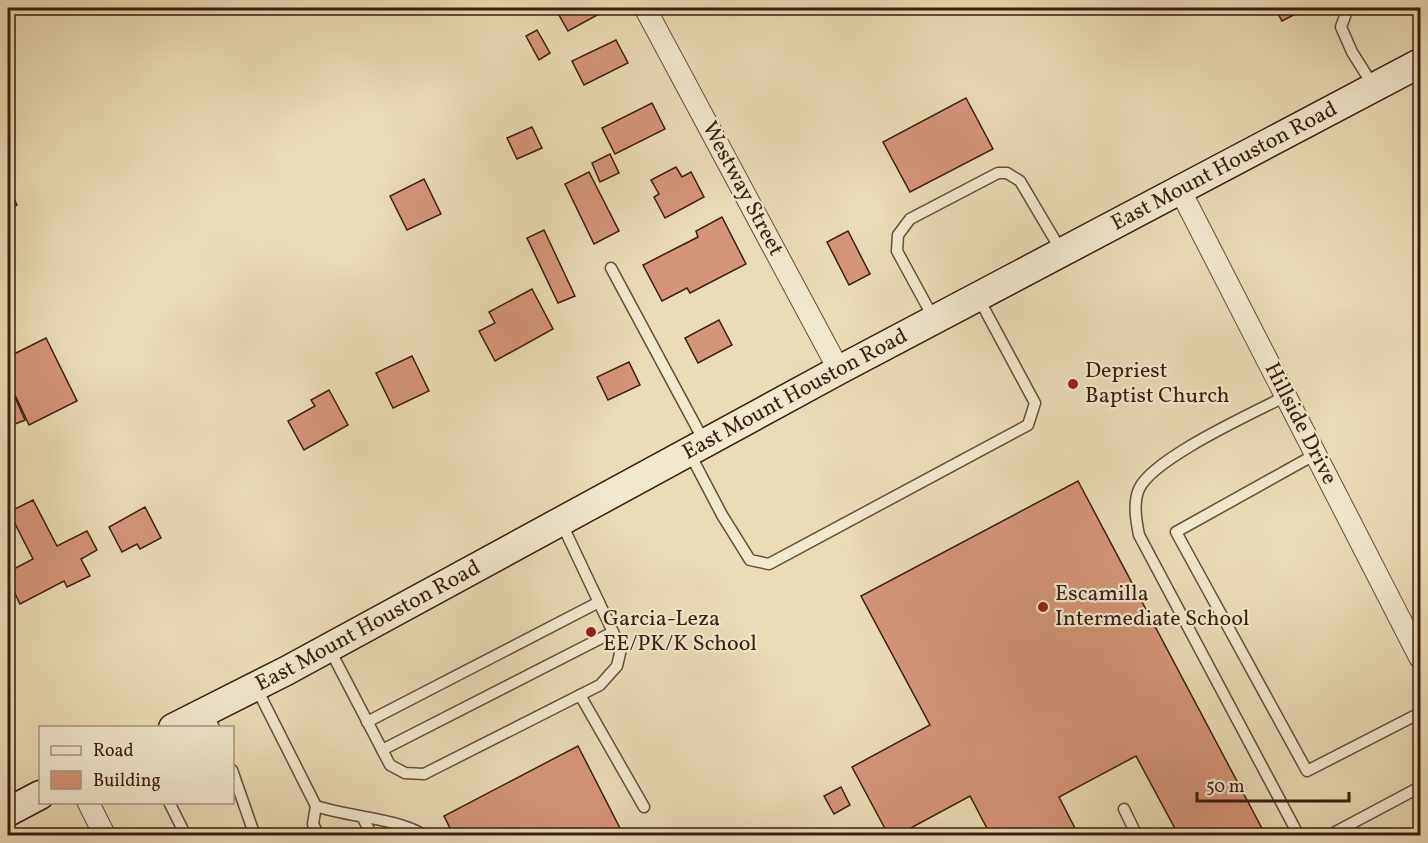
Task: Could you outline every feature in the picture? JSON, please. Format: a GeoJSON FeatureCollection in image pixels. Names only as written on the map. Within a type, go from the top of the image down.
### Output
{"type":"FeatureCollection","features":[{"type":"Feature","properties":{"kind":"main road","name":"East Mount Houston Road"},"geometry":{"type":"LineString","coordinates":[[181,726],[211,719],[256,687],[697,447],[934,319],[1420,63]]}},
{"type":"Feature","properties":{"kind":"main road"},"geometry":{"type":"LineString","coordinates":[[8,812],[39,796]]}},
{"type":"Feature","properties":{"kind":"street","name":"Westway Street"},"geometry":{"type":"LineString","coordinates":[[645,8],[839,370]]}},
{"type":"Feature","properties":{"kind":"street","name":"Hillside Drive"},"geometry":{"type":"LineString","coordinates":[[1180,190],[1420,658]]}},
{"type":"Feature","properties":{"kind":"street"},"geometry":{"type":"LineString","coordinates":[[89,804],[105,836]]}},
{"type":"Feature","properties":{"kind":"lane"},"geometry":{"type":"LineString","coordinates":[[1348,8],[1341,27],[1352,52],[1375,87]]}},
{"type":"Feature","properties":{"kind":"lane"},"geometry":{"type":"LineString","coordinates":[[934,319],[897,251],[898,235],[910,219],[998,173],[1007,173],[1020,181],[1062,252]]}},
{"type":"Feature","properties":{"kind":"lane"},"geometry":{"type":"LineString","coordinates":[[611,268],[697,447],[722,515],[750,561],[769,564],[1028,425],[1035,403],[977,297]]}},
{"type":"Feature","properties":{"kind":"lane"},"geometry":{"type":"LineString","coordinates":[[1286,396],[1158,465],[1139,489],[1135,512],[1138,535],[1299,836]]}},
{"type":"Feature","properties":{"kind":"lane"},"geometry":{"type":"LineString","coordinates":[[1316,454],[1176,532],[1307,771],[1420,713]]}},
{"type":"Feature","properties":{"kind":"lane"},"geometry":{"type":"LineString","coordinates":[[329,648],[390,765],[405,773],[424,774],[600,685],[617,666],[621,649],[561,521]]}},
{"type":"Feature","properties":{"kind":"lane"},"geometry":{"type":"LineString","coordinates":[[367,722],[599,602]]}},
{"type":"Feature","properties":{"kind":"lane"},"geometry":{"type":"LineString","coordinates":[[382,750],[613,632]]}},
{"type":"Feature","properties":{"kind":"lane"},"geometry":{"type":"LineString","coordinates":[[256,687],[316,806],[313,824],[319,836]]}},
{"type":"Feature","properties":{"kind":"lane"},"geometry":{"type":"LineString","coordinates":[[580,695],[644,807]]}},
{"type":"Feature","properties":{"kind":"lane"},"geometry":{"type":"LineString","coordinates":[[234,776],[255,836]]}},
{"type":"Feature","properties":{"kind":"lane"},"geometry":{"type":"LineString","coordinates":[[1328,836],[1420,788]]}},
{"type":"Feature","properties":{"kind":"lane"},"geometry":{"type":"LineString","coordinates":[[170,804],[186,836]]}},
{"type":"Feature","properties":{"kind":"lane"},"geometry":{"type":"LineString","coordinates":[[316,806],[412,827],[426,836]]}},
{"type":"Feature","properties":{"kind":"lane"},"geometry":{"type":"LineString","coordinates":[[1124,809],[1137,836]]}},
{"type":"Feature","properties":{"kind":"lane"},"geometry":{"type":"LineString","coordinates":[[363,818],[372,836]]}},
{"type":"Feature","properties":{"kind":"building"},"geometry":{"type":"Polygon","coordinates":[[[555,8],[598,8],[601,13],[568,31],[555,8]]]}},
{"type":"Feature","properties":{"kind":"building"},"geometry":{"type":"Polygon","coordinates":[[[1275,8],[1307,8],[1282,21],[1275,8]]]}},
{"type":"Feature","properties":{"kind":"building"},"geometry":{"type":"Polygon","coordinates":[[[537,30],[550,53],[539,60],[526,36],[537,30]]]}},
{"type":"Feature","properties":{"kind":"building"},"geometry":{"type":"Polygon","coordinates":[[[616,40],[628,63],[584,85],[572,61],[616,40]]]}},
{"type":"Feature","properties":{"kind":"building"},"geometry":{"type":"Polygon","coordinates":[[[966,98],[993,149],[910,192],[883,142],[966,98]]]}},
{"type":"Feature","properties":{"kind":"building"},"geometry":{"type":"Polygon","coordinates":[[[652,103],[665,129],[615,154],[602,128],[652,103]]]}},
{"type":"Feature","properties":{"kind":"building"},"geometry":{"type":"Polygon","coordinates":[[[532,127],[542,148],[517,159],[507,138],[532,127]]]}},
{"type":"Feature","properties":{"kind":"building"},"geometry":{"type":"Polygon","coordinates":[[[610,154],[619,173],[600,182],[592,163],[610,154]]]}},
{"type":"Feature","properties":{"kind":"building"},"geometry":{"type":"Polygon","coordinates":[[[676,167],[682,177],[691,172],[704,197],[665,218],[654,197],[659,194],[651,180],[676,167]]]}},
{"type":"Feature","properties":{"kind":"building"},"geometry":{"type":"Polygon","coordinates":[[[589,172],[619,231],[594,244],[565,184],[589,172]]]}},
{"type":"Feature","properties":{"kind":"building"},"geometry":{"type":"Polygon","coordinates":[[[424,179],[441,214],[407,230],[390,196],[424,179]]]}},
{"type":"Feature","properties":{"kind":"building"},"geometry":{"type":"Polygon","coordinates":[[[8,187],[17,205],[8,210],[8,187]]]}},
{"type":"Feature","properties":{"kind":"building"},"geometry":{"type":"Polygon","coordinates":[[[722,217],[746,264],[690,293],[687,288],[662,301],[643,265],[698,237],[696,231],[722,217]]]}},
{"type":"Feature","properties":{"kind":"building"},"geometry":{"type":"Polygon","coordinates":[[[544,230],[575,296],[558,303],[527,238],[544,230]]]}},
{"type":"Feature","properties":{"kind":"building"},"geometry":{"type":"Polygon","coordinates":[[[848,231],[870,274],[849,285],[827,242],[848,231]]]}},
{"type":"Feature","properties":{"kind":"building"},"geometry":{"type":"Polygon","coordinates":[[[532,289],[553,329],[495,361],[479,331],[495,323],[489,312],[532,289]]]}},
{"type":"Feature","properties":{"kind":"building"},"geometry":{"type":"Polygon","coordinates":[[[719,320],[732,345],[698,363],[685,338],[719,320]]]}},
{"type":"Feature","properties":{"kind":"building"},"geometry":{"type":"Polygon","coordinates":[[[46,338],[77,401],[29,425],[8,380],[8,357],[46,338]]]}},
{"type":"Feature","properties":{"kind":"building"},"geometry":{"type":"Polygon","coordinates":[[[412,356],[429,391],[393,408],[376,373],[412,356]]]}},
{"type":"Feature","properties":{"kind":"building"},"geometry":{"type":"Polygon","coordinates":[[[629,362],[640,385],[608,400],[597,377],[629,362]]]}},
{"type":"Feature","properties":{"kind":"building"},"geometry":{"type":"Polygon","coordinates":[[[11,388],[25,420],[8,427],[8,390],[11,388]]]}},
{"type":"Feature","properties":{"kind":"building"},"geometry":{"type":"Polygon","coordinates":[[[329,390],[348,425],[304,450],[288,421],[315,406],[311,400],[329,390]]]}},
{"type":"Feature","properties":{"kind":"building"},"geometry":{"type":"Polygon","coordinates":[[[1078,481],[1266,836],[1179,836],[1136,756],[1059,797],[1079,836],[991,836],[970,796],[896,836],[889,836],[852,767],[930,725],[861,596],[1078,481]]]}},
{"type":"Feature","properties":{"kind":"building"},"geometry":{"type":"Polygon","coordinates":[[[33,500],[57,546],[87,531],[97,550],[81,559],[90,576],[67,587],[64,581],[20,604],[8,579],[8,572],[33,559],[9,512],[33,500]]]}},
{"type":"Feature","properties":{"kind":"building"},"geometry":{"type":"Polygon","coordinates":[[[145,507],[161,538],[140,549],[137,544],[122,552],[109,527],[145,507]]]}},
{"type":"Feature","properties":{"kind":"building"},"geometry":{"type":"Polygon","coordinates":[[[578,746],[624,836],[454,836],[444,816],[578,746]]]}},
{"type":"Feature","properties":{"kind":"building"},"geometry":{"type":"Polygon","coordinates":[[[841,787],[850,805],[834,814],[824,796],[841,787]]]}},
{"type":"Feature","properties":{"kind":"place","name":"Depriest Baptist Church"},"geometry":{"type":"Point","coordinates":[1073,384]}},
{"type":"Feature","properties":{"kind":"place","name":"Escamilla Intermediate School"},"geometry":{"type":"Point","coordinates":[1043,607]}},
{"type":"Feature","properties":{"kind":"place","name":"Garcia-Leza EE/PK/K School"},"geometry":{"type":"Point","coordinates":[591,632]}}]}
